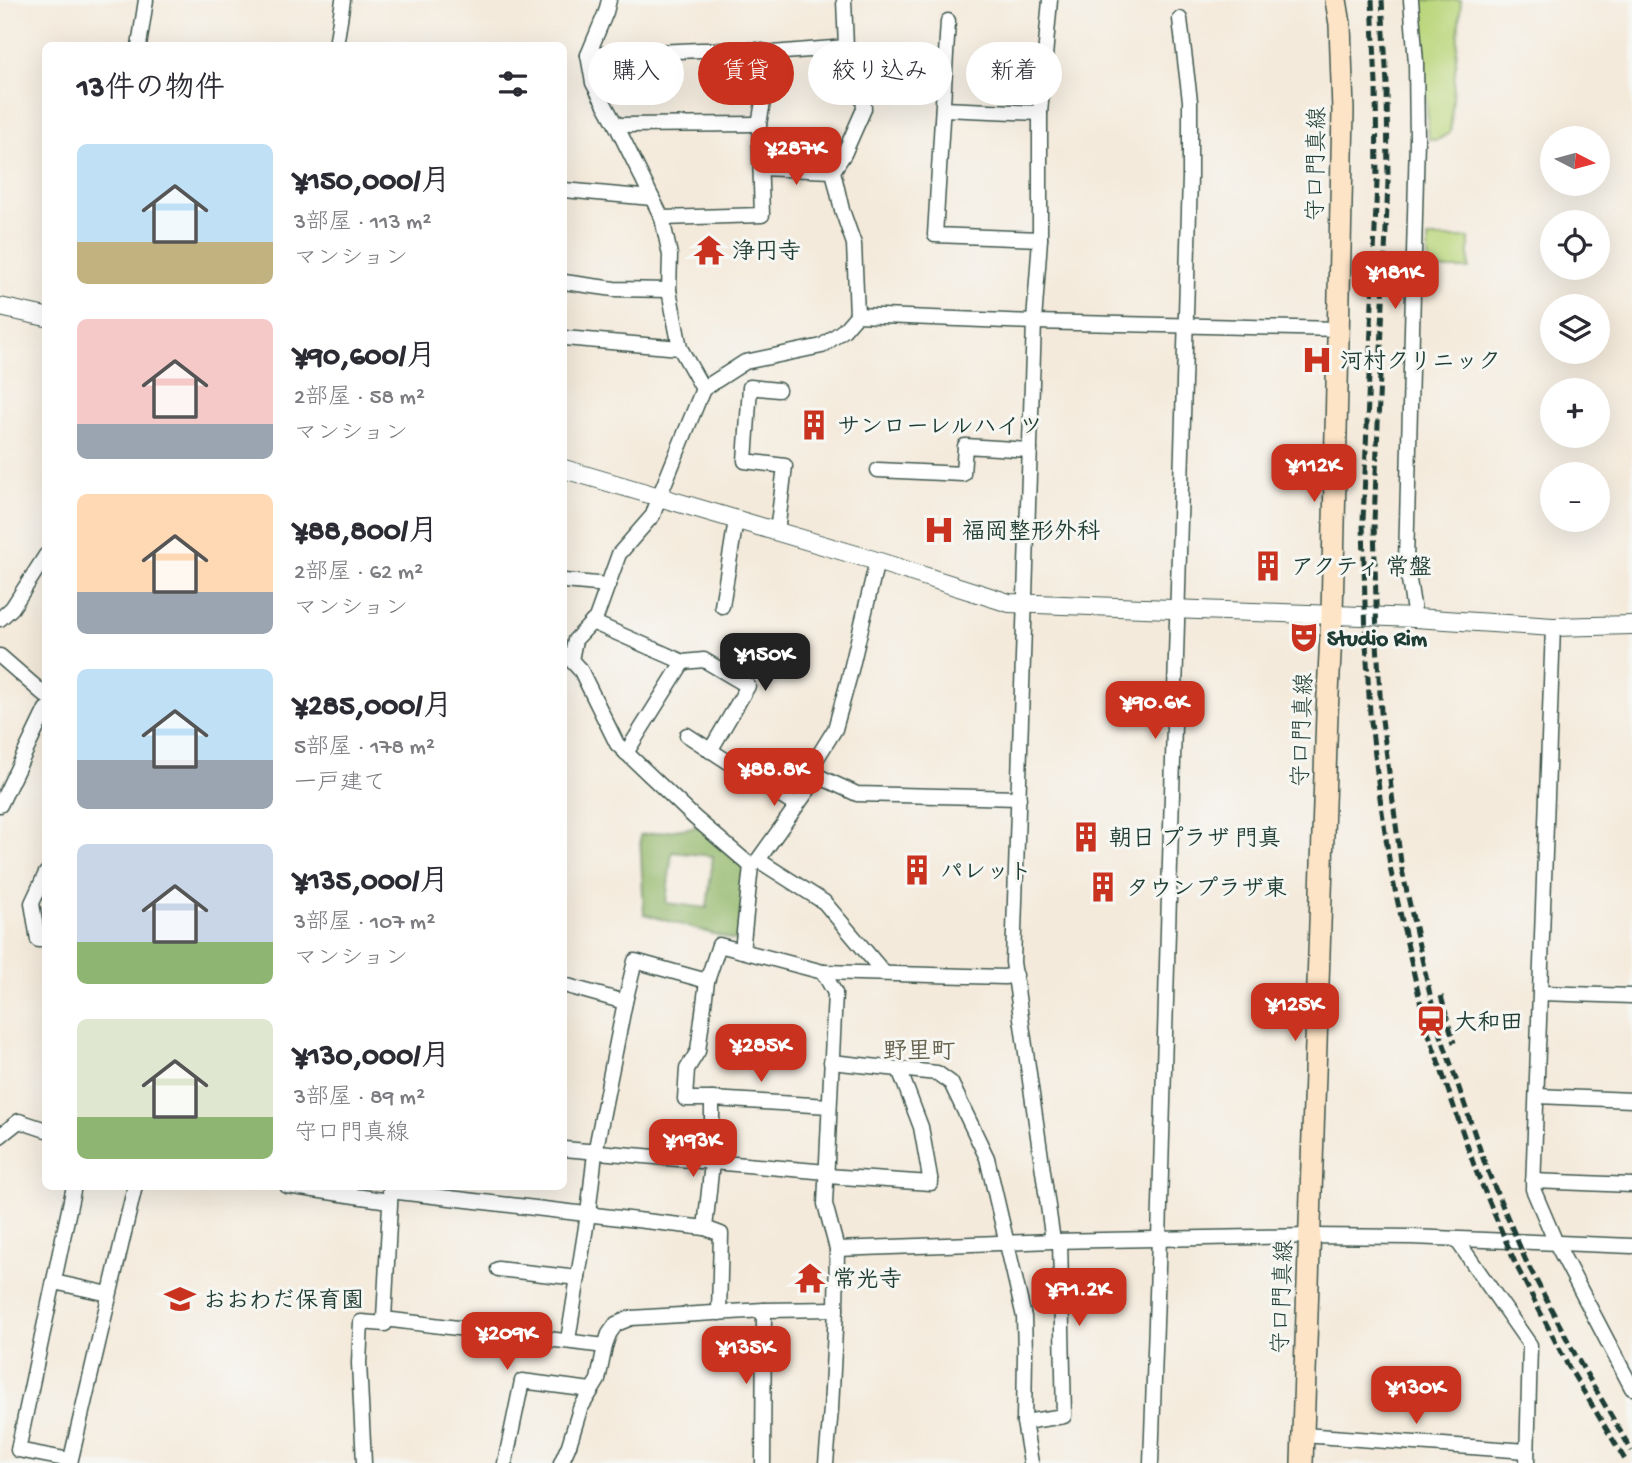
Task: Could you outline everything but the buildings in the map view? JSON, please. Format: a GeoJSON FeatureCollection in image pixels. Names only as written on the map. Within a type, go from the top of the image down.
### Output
{"type":"FeatureCollection","features":[{"type":"Feature","properties":{"kind":"main road","name":"守口門真線"},"geometry":{"type":"LineString","coordinates":[[1301,1463],[1332,615],[1339,329],[1343,111],[1340,24],[1336,0]]}},
{"type":"Feature","properties":{"kind":"street"},"geometry":{"type":"LineString","coordinates":[[140,42],[146,0]]}},
{"type":"Feature","properties":{"kind":"street"},"geometry":{"type":"LineString","coordinates":[[337,42],[343,0]]}},
{"type":"Feature","properties":{"kind":"street"},"geometry":{"type":"LineString","coordinates":[[593,42],[609,0]]}},
{"type":"Feature","properties":{"kind":"street"},"geometry":{"type":"LineString","coordinates":[[844,0],[846,42]]}},
{"type":"Feature","properties":{"kind":"street"},"geometry":{"type":"LineString","coordinates":[[1024,1422],[1064,1416],[1056,1241],[1013,962],[1034,322],[1040,239],[1040,113],[1050,0]]}},
{"type":"Feature","properties":{"kind":"street"},"geometry":{"type":"LineString","coordinates":[[1411,0],[1416,63],[1417,139],[1406,561],[1415,618]]}},
{"type":"Feature","properties":{"kind":"street"},"geometry":{"type":"LineString","coordinates":[[1151,1463],[1190,185],[1191,101],[1180,19]]}},
{"type":"Feature","properties":{"kind":"street"},"geometry":{"type":"LineString","coordinates":[[948,21],[935,235],[1040,239]]}},
{"type":"Feature","properties":{"kind":"street"},"geometry":{"type":"LineString","coordinates":[[605,105],[662,218],[670,255],[669,289],[680,348],[703,388]]}},
{"type":"Feature","properties":{"kind":"street"},"geometry":{"type":"LineString","coordinates":[[662,218],[762,215],[759,124],[762,105]]}},
{"type":"Feature","properties":{"kind":"street"},"geometry":{"type":"LineString","coordinates":[[864,105],[844,154],[833,171],[842,210],[854,244],[857,314],[844,330],[822,346],[745,362],[703,388],[653,515],[619,554],[596,618],[575,640],[567,661],[581,671],[617,744],[626,753],[695,818],[754,863],[824,902],[884,973]]}},
{"type":"Feature","properties":{"kind":"street"},"geometry":{"type":"LineString","coordinates":[[943,108],[1040,113]]}},
{"type":"Feature","properties":{"kind":"street"},"geometry":{"type":"LineString","coordinates":[[616,125],[759,124]]}},
{"type":"Feature","properties":{"kind":"street"},"geometry":{"type":"LineString","coordinates":[[761,168],[833,171]]}},
{"type":"Feature","properties":{"kind":"street"},"geometry":{"type":"LineString","coordinates":[[567,190],[652,198]]}},
{"type":"Feature","properties":{"kind":"street"},"geometry":{"type":"LineString","coordinates":[[567,282],[614,289],[669,289]]}},
{"type":"Feature","properties":{"kind":"street"},"geometry":{"type":"LineString","coordinates":[[0,307],[42,316]]}},
{"type":"Feature","properties":{"kind":"street"},"geometry":{"type":"LineString","coordinates":[[857,314],[1034,322],[1339,329]]}},
{"type":"Feature","properties":{"kind":"street"},"geometry":{"type":"LineString","coordinates":[[567,338],[680,348]]}},
{"type":"Feature","properties":{"kind":"street"},"geometry":{"type":"LineString","coordinates":[[777,532],[785,466],[745,461],[750,387],[778,390]]}},
{"type":"Feature","properties":{"kind":"street"},"geometry":{"type":"LineString","coordinates":[[878,470],[963,474],[965,446],[1030,450]]}},
{"type":"Feature","properties":{"kind":"street"},"geometry":{"type":"LineString","coordinates":[[567,470],[877,561],[1009,603],[1415,618],[1553,626],[1632,625]]}},
{"type":"Feature","properties":{"kind":"street"},"geometry":{"type":"LineString","coordinates":[[722,606],[736,520]]}},
{"type":"Feature","properties":{"kind":"street"},"geometry":{"type":"LineString","coordinates":[[0,619],[12,608],[42,561]]}},
{"type":"Feature","properties":{"kind":"street"},"geometry":{"type":"LineString","coordinates":[[877,561],[835,729],[812,766],[818,776],[857,793],[1019,798]]}},
{"type":"Feature","properties":{"kind":"street"},"geometry":{"type":"LineString","coordinates":[[567,581],[608,584]]}},
{"type":"Feature","properties":{"kind":"street"},"geometry":{"type":"LineString","coordinates":[[593,622],[683,663],[704,660],[748,686],[710,751]]}},
{"type":"Feature","properties":{"kind":"street"},"geometry":{"type":"LineString","coordinates":[[1553,626],[1533,1189],[1556,1243],[1632,1388]]}},
{"type":"Feature","properties":{"kind":"street"},"geometry":{"type":"LineString","coordinates":[[0,656],[42,693]]}},
{"type":"Feature","properties":{"kind":"street"},"geometry":{"type":"LineString","coordinates":[[626,753],[683,663]]}},
{"type":"Feature","properties":{"kind":"street"},"geometry":{"type":"LineString","coordinates":[[0,806],[42,717]]}},
{"type":"Feature","properties":{"kind":"street"},"geometry":{"type":"LineString","coordinates":[[687,735],[796,806]]}},
{"type":"Feature","properties":{"kind":"street"},"geometry":{"type":"LineString","coordinates":[[742,951],[754,863],[818,776]]}},
{"type":"Feature","properties":{"kind":"street"},"geometry":{"type":"LineString","coordinates":[[42,882],[32,903],[38,940],[42,940]]}},
{"type":"Feature","properties":{"kind":"street"},"geometry":{"type":"LineString","coordinates":[[829,1106],[712,1098],[685,1099],[687,1069],[698,1051],[707,981],[719,945],[823,972],[1004,977],[1016,975]]}},
{"type":"Feature","properties":{"kind":"street"},"geometry":{"type":"LineString","coordinates":[[568,1340],[595,1153],[635,961],[707,981]]}},
{"type":"Feature","properties":{"kind":"street"},"geometry":{"type":"LineString","coordinates":[[823,972],[835,993],[825,1203],[837,1248],[831,1409],[826,1463]]}},
{"type":"Feature","properties":{"kind":"street"},"geometry":{"type":"LineString","coordinates":[[567,990],[625,1002]]}},
{"type":"Feature","properties":{"kind":"street"},"geometry":{"type":"LineString","coordinates":[[1541,993],[1632,996]]}},
{"type":"Feature","properties":{"kind":"street"},"geometry":{"type":"LineString","coordinates":[[831,1062],[937,1073],[951,1083],[987,1158],[1024,1317],[1024,1422],[1031,1463]]}},
{"type":"Feature","properties":{"kind":"street"},"geometry":{"type":"LineString","coordinates":[[567,1149],[931,1183],[921,1127],[899,1069]]}},
{"type":"Feature","properties":{"kind":"street"},"geometry":{"type":"LineString","coordinates":[[1537,1096],[1632,1100]]}},
{"type":"Feature","properties":{"kind":"street"},"geometry":{"type":"LineString","coordinates":[[705,1228],[712,1163],[712,1098]]}},
{"type":"Feature","properties":{"kind":"street"},"geometry":{"type":"LineString","coordinates":[[0,1136],[19,1121],[42,1129]]}},
{"type":"Feature","properties":{"kind":"street"},"geometry":{"type":"LineString","coordinates":[[1534,1181],[1632,1185]]}},
{"type":"Feature","properties":{"kind":"street"},"geometry":{"type":"LineString","coordinates":[[73,1190],[19,1450],[70,1462],[134,1190]]}},
{"type":"Feature","properties":{"kind":"street"},"geometry":{"type":"LineString","coordinates":[[346,1190],[705,1228],[721,1234],[719,1313]]}},
{"type":"Feature","properties":{"kind":"street"},"geometry":{"type":"LineString","coordinates":[[364,1463],[359,1363],[361,1322],[384,1324],[390,1193]]}},
{"type":"Feature","properties":{"kind":"street"},"geometry":{"type":"LineString","coordinates":[[837,1248],[1310,1236],[1632,1246]]}},
{"type":"Feature","properties":{"kind":"street"},"geometry":{"type":"LineString","coordinates":[[1303,1436],[1527,1457],[1530,1345],[1457,1239]]}},
{"type":"Feature","properties":{"kind":"street"},"geometry":{"type":"LineString","coordinates":[[498,1269],[578,1278]]}},
{"type":"Feature","properties":{"kind":"street"},"geometry":{"type":"LineString","coordinates":[[54,1282],[108,1294]]}},
{"type":"Feature","properties":{"kind":"street"},"geometry":{"type":"LineString","coordinates":[[561,1463],[580,1409],[598,1380],[605,1346],[615,1324],[631,1318],[764,1310],[836,1309]]}},
{"type":"Feature","properties":{"kind":"street"},"geometry":{"type":"LineString","coordinates":[[763,1463],[764,1310]]}},
{"type":"Feature","properties":{"kind":"street"},"geometry":{"type":"LineString","coordinates":[[384,1319],[605,1346]]}},
{"type":"Feature","properties":{"kind":"street"},"geometry":{"type":"LineString","coordinates":[[505,1463],[522,1381],[591,1390]]}},
{"type":"Feature","properties":{"kind":"green space"},"geometry":{"type":"Polygon","coordinates":[[[1420,0],[1461,0],[1450,133],[1437,140],[1429,139],[1420,0]]]}},
{"type":"Feature","properties":{"kind":"green space"},"geometry":{"type":"Polygon","coordinates":[[[1428,238],[1469,238],[1469,269],[1428,269],[1428,238]]]}},
{"type":"Feature","properties":{"kind":"green space"},"geometry":{"type":"Polygon","coordinates":[[[701,826],[741,863],[746,877],[737,941],[644,914],[640,835],[701,826]],[[672,852],[666,903],[707,908],[713,856],[672,852]]]}},
{"type":"Feature","properties":{"kind":"railway"},"geometry":{"type":"LineString","coordinates":[[1372,0],[1377,181],[1363,522],[1370,713],[1391,872],[1425,1023],[1476,1171],[1516,1265],[1567,1364],[1627,1463]]}},
{"type":"Feature","properties":{"kind":"railway"},"geometry":{"type":"LineString","coordinates":[[1382,0],[1387,84],[1388,181],[1374,522],[1381,712],[1402,870],[1436,1021],[1486,1167],[1526,1261],[1577,1358],[1632,1451]]}},
{"type":"Feature","properties":{"kind":"railway"},"geometry":{"type":"LineString","coordinates":[[1441,996],[1454,1043]]}},
{"type":"Feature","properties":{"kind":"place","name":"浄円寺"},"geometry":{"type":"Point","coordinates":[709,250]}},
{"type":"Feature","properties":{"kind":"place","name":"河村クリニック"},"geometry":{"type":"Point","coordinates":[1317,360]}},
{"type":"Feature","properties":{"kind":"place","name":"サンローレルハイツ"},"geometry":{"type":"Point","coordinates":[814,425]}},
{"type":"Feature","properties":{"kind":"place","name":"福岡整形外科"},"geometry":{"type":"Point","coordinates":[939,530]}},
{"type":"Feature","properties":{"kind":"place","name":"アクティ 常盤"},"geometry":{"type":"Point","coordinates":[1268,566]}},
{"type":"Feature","properties":{"kind":"place","name":"Studio Rim"},"geometry":{"type":"Point","coordinates":[1304,637]}},
{"type":"Feature","properties":{"kind":"place","name":"朝日 プラザ 門真"},"geometry":{"type":"Point","coordinates":[1086,837]}},
{"type":"Feature","properties":{"kind":"place","name":"パレット"},"geometry":{"type":"Point","coordinates":[917,870]}},
{"type":"Feature","properties":{"kind":"place","name":"タウンプラザ東"},"geometry":{"type":"Point","coordinates":[1103,887]}},
{"type":"Feature","properties":{"kind":"place","name":"大和田"},"geometry":{"type":"Point","coordinates":[1431,1021]}},
{"type":"Feature","properties":{"kind":"place","name":"常光寺"},"geometry":{"type":"Point","coordinates":[810,1278]}},
{"type":"Feature","properties":{"kind":"place","name":"おおわだ保育園"},"geometry":{"type":"Point","coordinates":[180,1299]}},
{"type":"Feature","properties":{"kind":"district","name":"野里町"},"geometry":{"type":"Point","coordinates":[919,1050]}}]}
